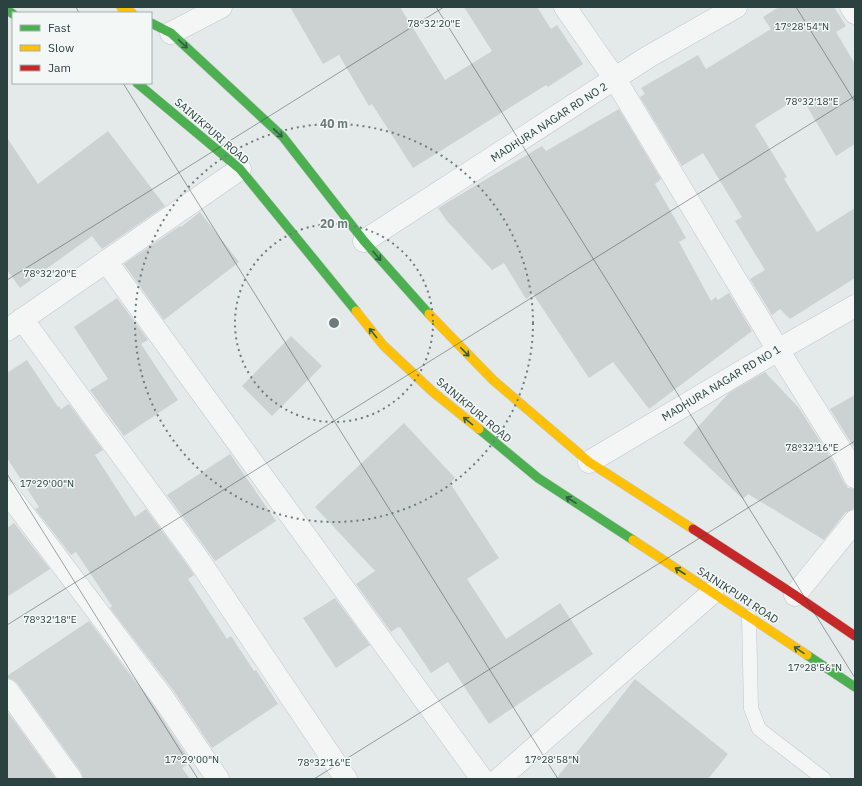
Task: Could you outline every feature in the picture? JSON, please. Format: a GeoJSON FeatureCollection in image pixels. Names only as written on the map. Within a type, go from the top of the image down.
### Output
{"type":"FeatureCollection","features":[{"type":"Feature","properties":{"kind":"main road"},"geometry":{"type":"LineString","coordinates":[[121,7],[130,12]]}},
{"type":"Feature","properties":{"kind":"main road"},"geometry":{"type":"LineString","coordinates":[[152,24],[170,33],[283,137],[364,241],[420,304],[493,380],[588,462],[795,595],[855,636]]}},
{"type":"Feature","properties":{"kind":"main road","name":"SAINIKPURI ROAD"},"geometry":{"type":"LineString","coordinates":[[138,84],[240,169],[383,345],[433,392],[538,478],[855,687]]}},
{"type":"Feature","properties":{"kind":"street"},"geometry":{"type":"LineString","coordinates":[[170,33],[221,7]]}},
{"type":"Feature","properties":{"kind":"street"},"geometry":{"type":"LineString","coordinates":[[565,7],[615,80],[778,350],[845,456],[855,477]]}},
{"type":"Feature","properties":{"kind":"street","name":"MADHURA NAGAR RD NO 2"},"geometry":{"type":"LineString","coordinates":[[364,241],[615,80],[648,57],[736,7]]}},
{"type":"Feature","properties":{"kind":"street"},"geometry":{"type":"LineString","coordinates":[[852,7],[855,13]]}},
{"type":"Feature","properties":{"kind":"street"},"geometry":{"type":"LineString","coordinates":[[240,169],[14,324],[198,559],[346,779]]}},
{"type":"Feature","properties":{"kind":"street"},"geometry":{"type":"LineString","coordinates":[[106,261],[482,779]]}},
{"type":"Feature","properties":{"kind":"street","name":"MADHURA NAGAR RD NO 1"},"geometry":{"type":"LineString","coordinates":[[588,462],[855,306]]}},
{"type":"Feature","properties":{"kind":"street"},"geometry":{"type":"LineString","coordinates":[[7,492],[164,698],[218,779]]}},
{"type":"Feature","properties":{"kind":"street"},"geometry":{"type":"LineString","coordinates":[[795,595],[855,521]]}},
{"type":"Feature","properties":{"kind":"street"},"geometry":{"type":"LineString","coordinates":[[499,779],[712,593]]}},
{"type":"Feature","properties":{"kind":"street"},"geometry":{"type":"LineString","coordinates":[[7,690],[72,779]]}},
{"type":"Feature","properties":{"kind":"lane"},"geometry":{"type":"LineString","coordinates":[[749,617],[751,708],[759,729],[824,779]]}},
{"type":"Feature","properties":{"kind":"building"},"geometry":{"type":"Polygon","coordinates":[[[290,7],[400,7],[445,80],[492,51],[464,7],[537,7],[551,29],[557,25],[583,64],[548,87],[546,85],[413,168],[372,104],[369,106],[339,55],[323,64],[290,7]]]}},
{"type":"Feature","properties":{"kind":"building"},"geometry":{"type":"Polygon","coordinates":[[[779,7],[834,7],[846,26],[836,32],[855,64],[855,144],[836,156],[801,96],[755,125],[787,177],[784,179],[817,232],[855,208],[855,278],[790,319],[780,309],[772,315],[750,279],[765,270],[735,221],[742,217],[703,153],[682,166],[640,97],[645,94],[641,88],[698,55],[706,69],[771,29],[763,17],[779,7]]]}},
{"type":"Feature","properties":{"kind":"building"},"geometry":{"type":"Polygon","coordinates":[[[619,109],[661,179],[655,184],[686,238],[679,242],[711,301],[716,297],[718,300],[729,293],[752,331],[649,409],[613,362],[589,378],[533,294],[526,299],[504,263],[492,270],[447,221],[438,208],[542,146],[546,151],[619,109]]]}},
{"type":"Feature","properties":{"kind":"building"},"geometry":{"type":"Polygon","coordinates":[[[108,131],[165,206],[102,249],[92,236],[20,288],[7,270],[7,138],[38,184],[108,131]]]}},
{"type":"Feature","properties":{"kind":"building"},"geometry":{"type":"Polygon","coordinates":[[[200,212],[239,262],[164,320],[124,264],[180,226],[181,227],[200,212]]]}},
{"type":"Feature","properties":{"kind":"building"},"geometry":{"type":"Polygon","coordinates":[[[117,298],[148,340],[141,344],[178,400],[124,436],[90,390],[108,379],[74,327],[117,298]]]}},
{"type":"Feature","properties":{"kind":"building"},"geometry":{"type":"Polygon","coordinates":[[[291,336],[322,366],[272,416],[242,386],[291,336]]]}},
{"type":"Feature","properties":{"kind":"building"},"geometry":{"type":"Polygon","coordinates":[[[27,360],[58,407],[59,406],[61,409],[69,404],[103,450],[95,455],[135,517],[146,509],[188,566],[194,575],[188,579],[227,639],[231,636],[254,671],[256,670],[278,704],[212,748],[173,690],[110,608],[112,606],[76,552],[71,555],[35,509],[39,507],[7,458],[7,373],[27,360]]]}},
{"type":"Feature","properties":{"kind":"building"},"geometry":{"type":"Polygon","coordinates":[[[765,372],[799,408],[834,463],[844,483],[848,488],[855,489],[855,508],[845,513],[824,540],[748,494],[743,499],[683,443],[729,393],[765,372]]]}},
{"type":"Feature","properties":{"kind":"building"},"geometry":{"type":"Polygon","coordinates":[[[855,395],[855,449],[830,409],[855,395]]]}},
{"type":"Feature","properties":{"kind":"building"},"geometry":{"type":"Polygon","coordinates":[[[404,423],[455,478],[450,483],[499,558],[467,579],[506,639],[560,603],[593,654],[489,724],[448,662],[431,673],[400,627],[391,632],[356,584],[375,571],[315,507],[404,423]]]}},
{"type":"Feature","properties":{"kind":"building"},"geometry":{"type":"Polygon","coordinates":[[[230,454],[276,521],[215,561],[167,495],[230,454]]]}},
{"type":"Feature","properties":{"kind":"building"},"geometry":{"type":"Polygon","coordinates":[[[14,523],[50,569],[7,597],[7,528],[14,523]]]}},
{"type":"Feature","properties":{"kind":"building"},"geometry":{"type":"Polygon","coordinates":[[[335,598],[370,645],[336,668],[303,618],[335,598]]]}},
{"type":"Feature","properties":{"kind":"building"},"geometry":{"type":"Polygon","coordinates":[[[89,621],[153,705],[191,762],[182,768],[190,779],[83,779],[81,772],[17,683],[12,679],[7,678],[7,676],[89,621]]]}},
{"type":"Feature","properties":{"kind":"building"},"geometry":{"type":"Polygon","coordinates":[[[635,679],[728,754],[708,779],[556,779],[635,679]]]}},
{"type":"Feature","properties":{"kind":"building"},"geometry":{"type":"Polygon","coordinates":[[[7,711],[56,779],[7,779],[7,711]]]}},
{"type":"Feature","properties":{"kind":"traffic: fast"},"geometry":{"type":"LineString","coordinates":[[7,10],[12,13]]}},
{"type":"Feature","properties":{"kind":"traffic: fast"},"geometry":{"type":"LineString","coordinates":[[152,24],[171,33],[283,137],[364,241],[429,314]]}},
{"type":"Feature","properties":{"kind":"traffic: fast"},"geometry":{"type":"LineString","coordinates":[[138,84],[240,169],[356,311]]}},
{"type":"Feature","properties":{"kind":"traffic: fast"},"geometry":{"type":"LineString","coordinates":[[479,429],[538,478],[633,540]]}},
{"type":"Feature","properties":{"kind":"traffic: fast"},"geometry":{"type":"LineString","coordinates":[[807,655],[855,687]]}},
{"type":"Feature","properties":{"kind":"traffic: slow"},"geometry":{"type":"LineString","coordinates":[[121,7],[130,12]]}},
{"type":"Feature","properties":{"kind":"traffic: slow"},"geometry":{"type":"LineString","coordinates":[[356,311],[383,345],[433,392],[479,429]]}},
{"type":"Feature","properties":{"kind":"traffic: slow"},"geometry":{"type":"LineString","coordinates":[[429,314],[493,380],[589,462],[693,529]]}},
{"type":"Feature","properties":{"kind":"traffic: slow"},"geometry":{"type":"LineString","coordinates":[[633,540],[807,655]]}},
{"type":"Feature","properties":{"kind":"traffic: jam"},"geometry":{"type":"LineString","coordinates":[[693,529],[855,636]]}}]}
